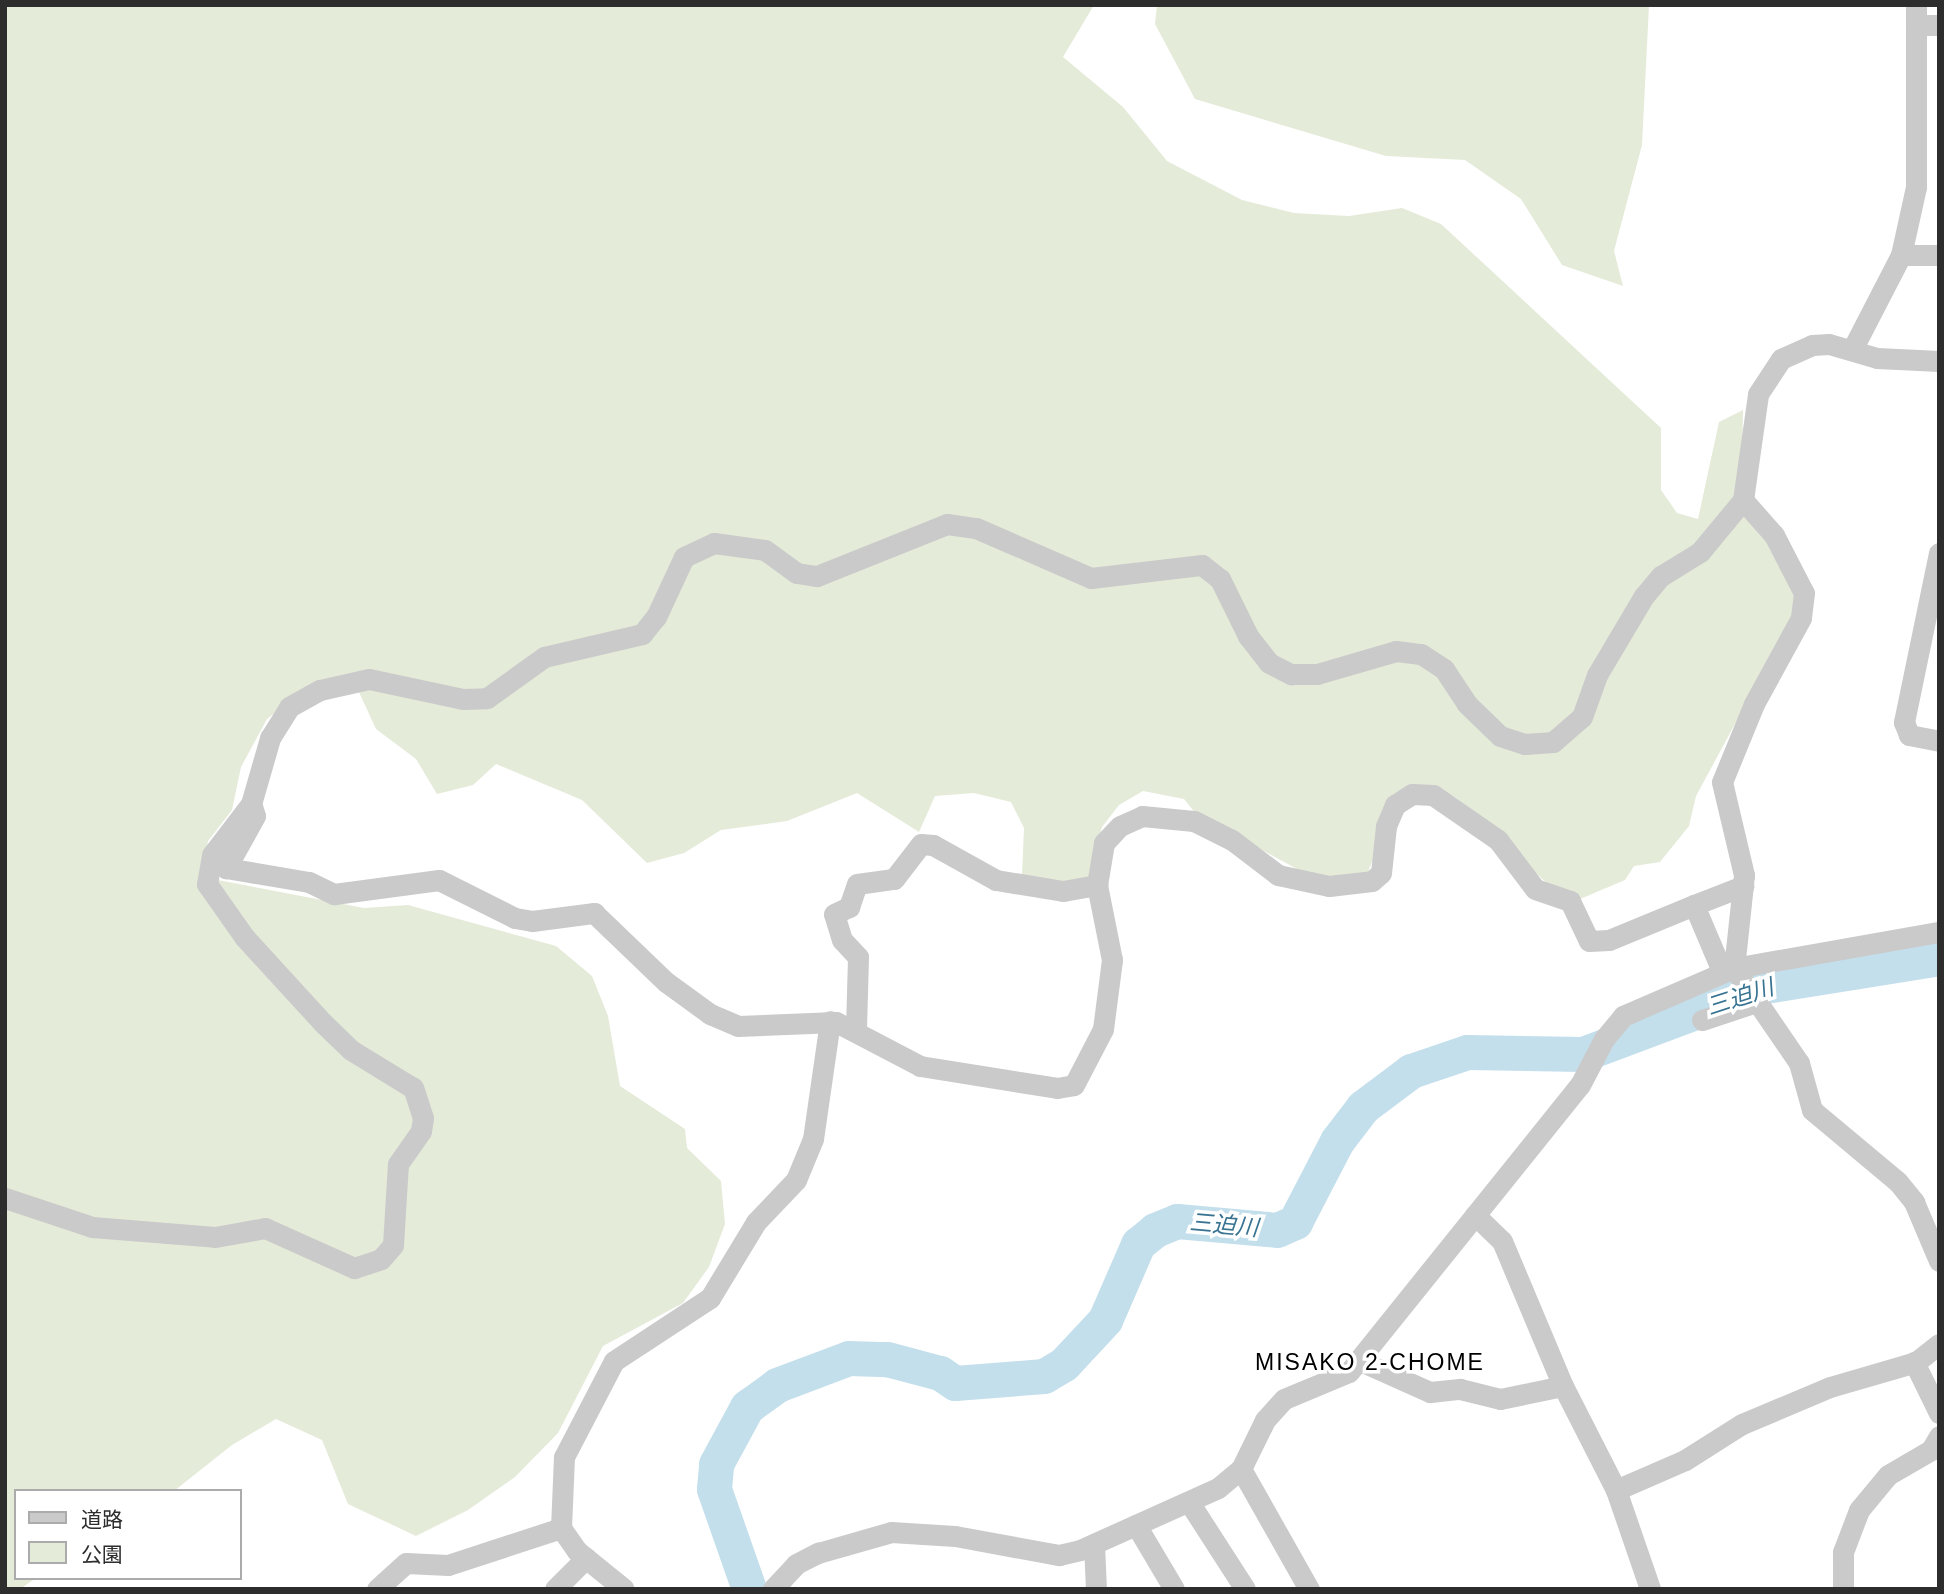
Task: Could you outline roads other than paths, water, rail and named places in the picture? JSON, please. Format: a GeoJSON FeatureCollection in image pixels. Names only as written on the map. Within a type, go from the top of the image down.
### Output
{"type":"FeatureCollection","features":[{"type":"Feature","properties":{"kind":"street"},"geometry":{"type":"LineString","coordinates":[[1853,348],[1902,254],[1916,187],[1916,15],[1939,25]]}},
{"type":"Feature","properties":{"kind":"street"},"geometry":{"type":"LineString","coordinates":[[1902,254],[1939,255]]}},
{"type":"Feature","properties":{"kind":"street"},"geometry":{"type":"LineString","coordinates":[[5,1198],[92,1227],[215,1237],[265,1228],[354,1268],[381,1259],[393,1245],[396,1177],[404,1153],[421,1131],[418,1098],[392,1070],[351,1050],[323,1023],[213,897],[207,884],[212,855],[251,804],[270,738],[289,707],[320,690],[369,679],[463,699],[487,698],[544,657],[642,634],[656,617],[684,557],[714,543],[765,550],[797,573],[817,576],[947,524],[976,528],[1091,578],[1202,565],[1220,579],[1248,636],[1269,663],[1291,674],[1317,674],[1396,651],[1421,654],[1444,669],[1467,704],[1500,736],[1525,744],[1553,742],[1582,718],[1597,675],[1644,596],[1661,576],[1700,552],[1743,500],[1758,394],[1781,359],[1812,345],[1853,348],[1877,358],[1939,361]]}},
{"type":"Feature","properties":{"kind":"street"},"geometry":{"type":"LineString","coordinates":[[1731,972],[1743,886],[1722,782],[1754,704],[1801,618],[1804,593],[1774,535],[1743,500]]}},
{"type":"Feature","properties":{"kind":"street"},"geometry":{"type":"LineString","coordinates":[[1939,553],[1904,722],[1909,735],[1939,741]]}},
{"type":"Feature","properties":{"kind":"street"},"geometry":{"type":"LineString","coordinates":[[251,804],[255,816],[226,868],[309,882],[334,894],[439,880],[515,918],[533,921],[593,913],[666,982],[710,1014],[764,1029],[830,1021],[856,1028],[920,1066],[1057,1088],[1074,1085],[1103,1029],[1112,960],[1097,884],[1104,843],[1130,820],[1156,815],[1208,827],[1287,878],[1329,886],[1372,881],[1381,873],[1390,813],[1401,798],[1424,793],[1456,807],[1490,833],[1535,888],[1570,901],[1589,941],[1609,940],[1743,886]]}},
{"type":"Feature","properties":{"kind":"street"},"geometry":{"type":"LineString","coordinates":[[856,1028],[858,957],[842,940],[835,914],[849,907],[857,884],[894,879],[921,844],[933,845],[996,880],[1063,891],[1097,884]]}},
{"type":"Feature","properties":{"kind":"street"},"geometry":{"type":"LineString","coordinates":[[1694,905],[1731,972],[1799,1063],[1812,1110],[1898,1182],[1914,1202],[1939,1261]]}},
{"type":"Feature","properties":{"kind":"street"},"geometry":{"type":"LineString","coordinates":[[773,1589],[807,1559],[891,1532],[955,1536],[1059,1555],[1094,1544],[1189,1502],[1241,1469],[1274,1408],[1300,1389],[1349,1372],[1591,1065],[1604,1039],[1636,1008],[1731,972],[1939,932]]}},
{"type":"Feature","properties":{"kind":"street"},"geometry":{"type":"LineString","coordinates":[[1702,1020],[1753,1003]]}},
{"type":"Feature","properties":{"kind":"street"},"geometry":{"type":"LineString","coordinates":[[624,1589],[586,1558],[561,1528],[564,1457],[614,1361],[710,1298],[756,1222],[796,1180],[813,1139],[830,1021]]}},
{"type":"Feature","properties":{"kind":"street"},"geometry":{"type":"LineString","coordinates":[[1475,1215],[1502,1241],[1563,1386],[1616,1490],[1650,1589]]}},
{"type":"Feature","properties":{"kind":"street"},"geometry":{"type":"LineString","coordinates":[[1616,1490],[1685,1460],[1760,1416],[1914,1362],[1939,1344]]}},
{"type":"Feature","properties":{"kind":"street"},"geometry":{"type":"LineString","coordinates":[[1359,1360],[1430,1392],[1460,1389],[1500,1399],[1563,1386]]}},
{"type":"Feature","properties":{"kind":"street"},"geometry":{"type":"LineString","coordinates":[[1914,1362],[1939,1413]]}},
{"type":"Feature","properties":{"kind":"street"},"geometry":{"type":"LineString","coordinates":[[1843,1589],[1843,1552],[1859,1510],[1888,1475],[1931,1450],[1939,1436]]}},
{"type":"Feature","properties":{"kind":"street"},"geometry":{"type":"LineString","coordinates":[[1241,1469],[1309,1589]]}},
{"type":"Feature","properties":{"kind":"street"},"geometry":{"type":"LineString","coordinates":[[1189,1502],[1245,1589]]}},
{"type":"Feature","properties":{"kind":"street"},"geometry":{"type":"LineString","coordinates":[[1136,1525],[1174,1589]]}},
{"type":"Feature","properties":{"kind":"street"},"geometry":{"type":"LineString","coordinates":[[377,1589],[406,1563],[448,1565],[561,1528]]}},
{"type":"Feature","properties":{"kind":"street"},"geometry":{"type":"LineString","coordinates":[[1094,1544],[1096,1589]]}},
{"type":"Feature","properties":{"kind":"street"},"geometry":{"type":"LineString","coordinates":[[555,1589],[586,1558]]}},
{"type":"Feature","properties":{"kind":"waterway","name":"三迫川"},"geometry":{"type":"LineString","coordinates":[[749,1589],[714,1489],[716,1464],[747,1407],[777,1385],[849,1358],[887,1359],[940,1373],[955,1383],[1044,1376],[1064,1364],[1105,1320],[1138,1244],[1155,1230],[1177,1221],[1277,1230],[1295,1222],[1337,1141],[1363,1107],[1411,1071],[1467,1052],[1583,1054],[1765,986],[1939,958]]}},
{"type":"Feature","properties":{"kind":"district","name":"MISAKO 2-CHOME"},"geometry":{"type":"Point","coordinates":[1370,1362]}}]}
